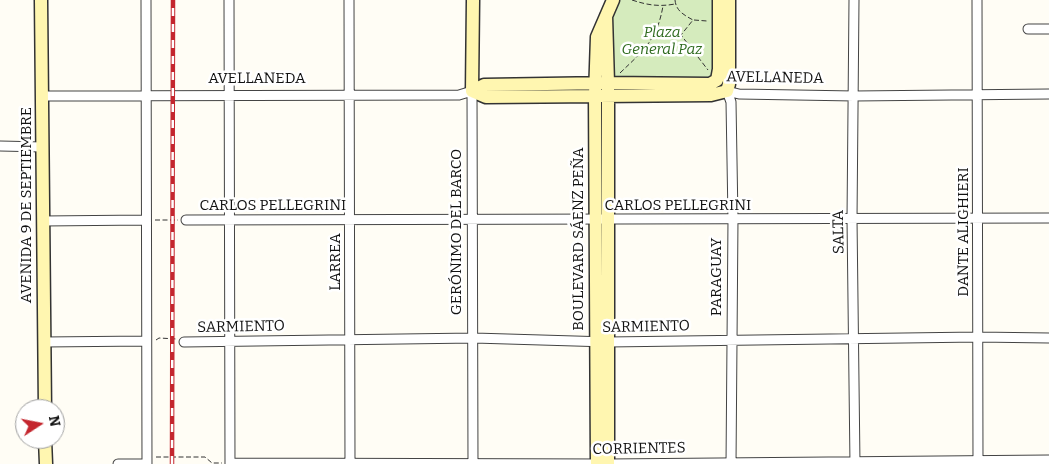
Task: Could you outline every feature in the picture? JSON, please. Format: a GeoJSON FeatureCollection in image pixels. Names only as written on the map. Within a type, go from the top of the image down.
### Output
{"type":"FeatureCollection","features":[{"type":"Feature","properties":{"kind":"main road","name":"AVENIDA 9 DE SEPTIEMBRE"},"geometry":{"type":"LineString","coordinates":[[41,0],[45,399]]}},
{"type":"Feature","properties":{"kind":"main road","name":"GERÓNIMO DEL BARCO"},"geometry":{"type":"LineString","coordinates":[[472,92],[473,0]]}},
{"type":"Feature","properties":{"kind":"main road","name":"BOULEVARD SÁENZ PEÑA"},"geometry":{"type":"LineString","coordinates":[[608,464],[602,342],[602,89],[606,16],[613,0]]}},
{"type":"Feature","properties":{"kind":"main road"},"geometry":{"type":"LineString","coordinates":[[719,0],[719,69],[716,80],[727,91]]}},
{"type":"Feature","properties":{"kind":"main road","name":"PARAGUAY"},"geometry":{"type":"LineString","coordinates":[[727,91],[729,84],[729,0]]}},
{"type":"Feature","properties":{"kind":"main road","name":"AVELLANEDA"},"geometry":{"type":"LineString","coordinates":[[602,89],[710,84],[716,80]]}},
{"type":"Feature","properties":{"kind":"main road","name":"AVELLANEDA"},"geometry":{"type":"LineString","coordinates":[[472,92],[484,85],[711,94],[727,91]]}},
{"type":"Feature","properties":{"kind":"main road","name":"BOULEVARD SÁENZ PEÑA"},"geometry":{"type":"LineString","coordinates":[[596,464],[602,342]]}},
{"type":"Feature","properties":{"kind":"main road"},"geometry":{"type":"LineString","coordinates":[[45,449],[46,464]]}},
{"type":"Feature","properties":{"kind":"street"},"geometry":{"type":"LineString","coordinates":[[118,464],[147,463],[146,0]]}},
{"type":"Feature","properties":{"kind":"street"},"geometry":{"type":"LineString","coordinates":[[230,0],[230,464]]}},
{"type":"Feature","properties":{"kind":"street","name":"LARREA"},"geometry":{"type":"LineString","coordinates":[[349,0],[350,463]]}},
{"type":"Feature","properties":{"kind":"street","name":"SALTA"},"geometry":{"type":"LineString","coordinates":[[854,0],[852,219],[855,339],[854,463]]}},
{"type":"Feature","properties":{"kind":"street","name":"DANTE ALIGHIERI"},"geometry":{"type":"LineString","coordinates":[[977,0],[978,462]]}},
{"type":"Feature","properties":{"kind":"street"},"geometry":{"type":"LineString","coordinates":[[1028,29],[1049,30]]}},
{"type":"Feature","properties":{"kind":"street","name":"AVELLANEDA"},"geometry":{"type":"LineString","coordinates":[[727,91],[739,94],[854,96],[1049,94]]}},
{"type":"Feature","properties":{"kind":"street","name":"PARAGUAY"},"geometry":{"type":"LineString","coordinates":[[727,91],[730,102],[733,219],[732,463]]}},
{"type":"Feature","properties":{"kind":"street","name":"AVELLANEDA"},"geometry":{"type":"LineString","coordinates":[[42,96],[460,95],[472,92]]}},
{"type":"Feature","properties":{"kind":"street","name":"GERÓNIMO DEL BARCO"},"geometry":{"type":"LineString","coordinates":[[472,92],[474,220],[473,463]]}},
{"type":"Feature","properties":{"kind":"street"},"geometry":{"type":"LineString","coordinates":[[0,146],[42,147]]}},
{"type":"Feature","properties":{"kind":"street","name":"CARLOS PELLEGRINI"},"geometry":{"type":"LineString","coordinates":[[186,220],[1049,218]]}},
{"type":"Feature","properties":{"kind":"street"},"geometry":{"type":"LineString","coordinates":[[43,221],[146,220]]}},
{"type":"Feature","properties":{"kind":"street","name":"SARMIENTO"},"geometry":{"type":"LineString","coordinates":[[184,342],[474,338],[602,342],[978,337],[1049,338]]}},
{"type":"Feature","properties":{"kind":"street"},"geometry":{"type":"LineString","coordinates":[[44,342],[146,340]]}},
{"type":"Feature","properties":{"kind":"street","name":"CORRIENTES"},"geometry":{"type":"LineString","coordinates":[[230,464],[854,463],[1049,460]]}},
{"type":"Feature","properties":{"kind":"path"},"geometry":{"type":"LineString","coordinates":[[632,0],[648,6],[676,4]]}},
{"type":"Feature","properties":{"kind":"path"},"geometry":{"type":"LineString","coordinates":[[676,0],[681,14],[693,20],[719,22]]}},
{"type":"Feature","properties":{"kind":"path"},"geometry":{"type":"LineString","coordinates":[[602,89],[648,46],[660,24],[662,6]]}},
{"type":"Feature","properties":{"kind":"path"},"geometry":{"type":"LineString","coordinates":[[693,20],[681,35],[716,80]]}},
{"type":"Feature","properties":{"kind":"path"},"geometry":{"type":"LineString","coordinates":[[146,220],[186,220]]}},
{"type":"Feature","properties":{"kind":"path"},"geometry":{"type":"LineString","coordinates":[[146,340],[155,341],[159,338],[177,339],[179,342],[184,342]]}},
{"type":"Feature","properties":{"kind":"path"},"geometry":{"type":"LineString","coordinates":[[147,463],[158,456],[205,457],[212,463],[230,464]]}},
{"type":"Feature","properties":{"kind":"green space","name":"Plaza General Paz"},"geometry":{"type":"Polygon","coordinates":[[[613,0],[719,0],[717,80],[608,83],[613,0]]]}},
{"type":"Feature","properties":{"kind":"railway"},"geometry":{"type":"LineString","coordinates":[[172,464],[173,0]]}}]}
